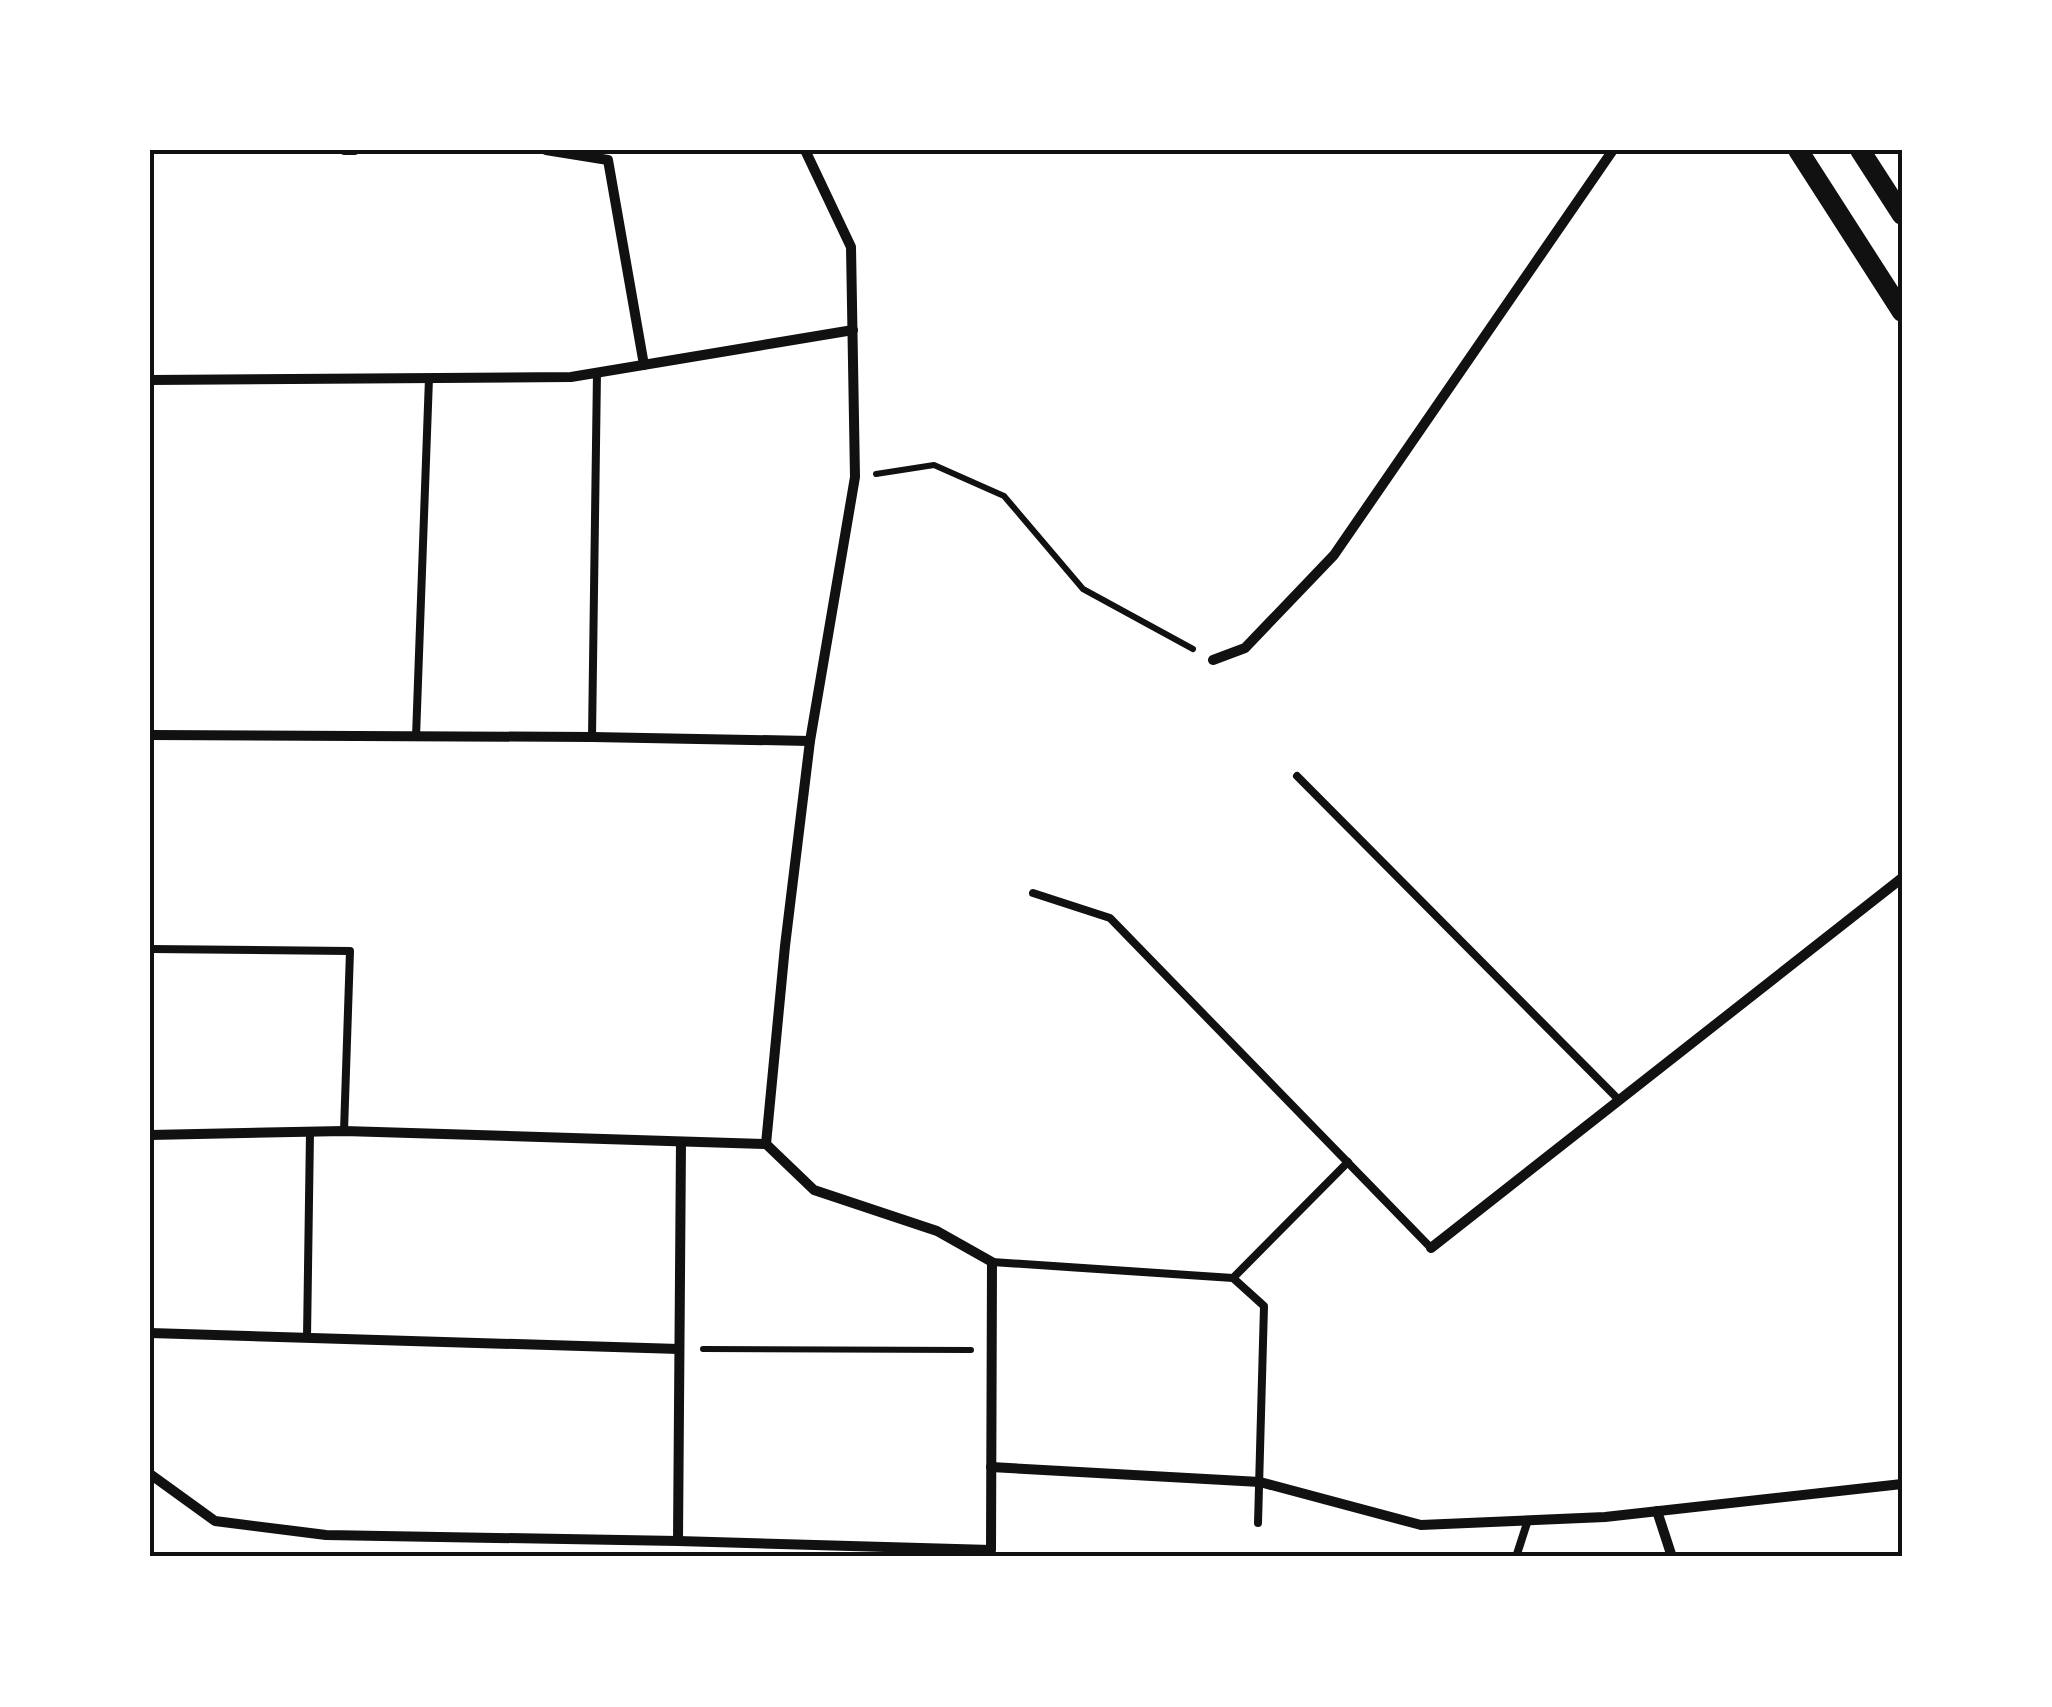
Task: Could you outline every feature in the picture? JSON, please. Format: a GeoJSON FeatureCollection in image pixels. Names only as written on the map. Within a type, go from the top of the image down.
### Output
{"type":"FeatureCollection","features":[{"type":"Feature","properties":{"kind":"main road"},"geometry":{"type":"LineString","coordinates":[[1798,150],[1902,312]]}},
{"type":"Feature","properties":{"kind":"main road"},"geometry":{"type":"LineString","coordinates":[[1860,150],[1902,215]]}},
{"type":"Feature","properties":{"kind":"street"},"geometry":{"type":"LineString","coordinates":[[344,150],[354,150]]}},
{"type":"Feature","properties":{"kind":"street"},"geometry":{"type":"LineString","coordinates":[[546,150],[608,160],[644,365]]}},
{"type":"Feature","properties":{"kind":"street"},"geometry":{"type":"LineString","coordinates":[[766,1144],[810,741],[855,477],[851,247],[805,150]]}},
{"type":"Feature","properties":{"kind":"street"},"geometry":{"type":"LineString","coordinates":[[1213,660],[1245,648],[1334,555],[1614,150]]}},
{"type":"Feature","properties":{"kind":"street"},"geometry":{"type":"LineString","coordinates":[[150,380],[572,377],[853,330]]}},
{"type":"Feature","properties":{"kind":"street"},"geometry":{"type":"LineString","coordinates":[[150,735],[810,741]]}},
{"type":"Feature","properties":{"kind":"street"},"geometry":{"type":"LineString","coordinates":[[1431,1248],[1902,878]]}},
{"type":"Feature","properties":{"kind":"street"},"geometry":{"type":"LineString","coordinates":[[150,1135],[344,1131],[766,1144],[814,1190],[936,1231],[992,1262],[991,1550],[326,1535],[215,1522],[150,1474]]}},
{"type":"Feature","properties":{"kind":"street"},"geometry":{"type":"LineString","coordinates":[[678,1541],[681,1142]]}},
{"type":"Feature","properties":{"kind":"street"},"geometry":{"type":"LineString","coordinates":[[150,1333],[679,1349]]}},
{"type":"Feature","properties":{"kind":"street"},"geometry":{"type":"LineString","coordinates":[[991,1467],[1260,1482],[1421,1525],[1605,1517],[1902,1484]]}},
{"type":"Feature","properties":{"kind":"street"},"geometry":{"type":"LineString","coordinates":[[1657,1511],[1672,1557]]}},
{"type":"Feature","properties":{"kind":"lane"},"geometry":{"type":"LineString","coordinates":[[592,737],[597,372]]}},
{"type":"Feature","properties":{"kind":"lane"},"geometry":{"type":"LineString","coordinates":[[416,737],[428,378]]}},
{"type":"Feature","properties":{"kind":"lane"},"geometry":{"type":"LineString","coordinates":[[1297,776],[1620,1100]]}},
{"type":"Feature","properties":{"kind":"lane"},"geometry":{"type":"LineString","coordinates":[[1033,893],[1110,918],[1431,1248]]}},
{"type":"Feature","properties":{"kind":"lane"},"geometry":{"type":"LineString","coordinates":[[150,949],[350,951],[344,1131]]}},
{"type":"Feature","properties":{"kind":"lane"},"geometry":{"type":"LineString","coordinates":[[307,1338],[310,1132]]}},
{"type":"Feature","properties":{"kind":"lane"},"geometry":{"type":"LineString","coordinates":[[1233,1278],[1348,1162]]}},
{"type":"Feature","properties":{"kind":"lane"},"geometry":{"type":"LineString","coordinates":[[992,1262],[1233,1278],[1264,1306],[1258,1523]]}},
{"type":"Feature","properties":{"kind":"lane"},"geometry":{"type":"LineString","coordinates":[[1516,1557],[1528,1520]]}},
{"type":"Feature","properties":{"kind":"path"},"geometry":{"type":"LineString","coordinates":[[855,477],[934,465],[1004,496],[1083,589],[1213,660]]}},
{"type":"Feature","properties":{"kind":"path"},"geometry":{"type":"LineString","coordinates":[[679,1349],[992,1350]]}}]}
